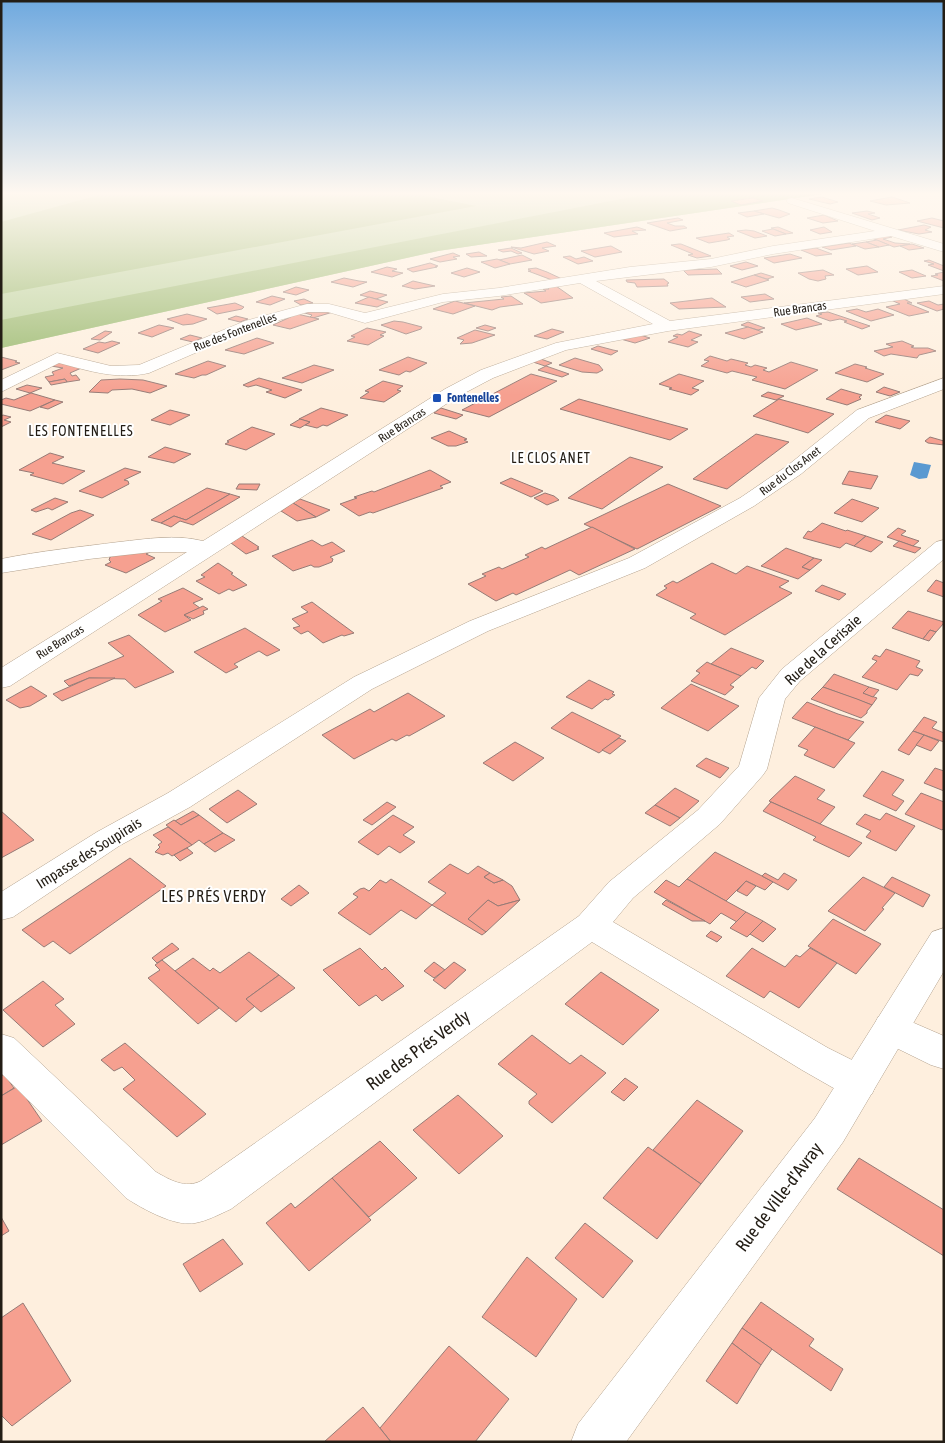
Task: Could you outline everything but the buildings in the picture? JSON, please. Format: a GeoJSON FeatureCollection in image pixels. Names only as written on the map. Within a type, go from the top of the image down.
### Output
{"type":"FeatureCollection","features":[{"type":"Feature","properties":{"kind":"street","name":"Rue des Fontenelles"},"geometry":{"type":"LineString","coordinates":[[1,387],[57,358],[111,371],[144,369],[250,324],[307,308],[329,308],[365,318],[443,298],[499,292],[630,271],[724,260]]}},
{"type":"Feature","properties":{"kind":"street"},"geometry":{"type":"LineString","coordinates":[[581,278],[668,326]]}},
{"type":"Feature","properties":{"kind":"street","name":"Rue Brancas"},"geometry":{"type":"LineString","coordinates":[[1,680],[451,393],[487,374],[523,359],[562,346],[668,326],[944,290]]}},
{"type":"Feature","properties":{"kind":"street","name":"Rue du Clos Anet"},"geometry":{"type":"LineString","coordinates":[[179,800],[362,683],[479,626],[637,563],[747,502],[794,470],[863,414],[944,384]]}},
{"type":"Feature","properties":{"kind":"street"},"geometry":{"type":"LineString","coordinates":[[1,566],[44,556],[158,545],[194,545],[207,549]]}},
{"type":"Feature","properties":{"kind":"street","name":"Rue de la Cerisaie"},"geometry":{"type":"LineString","coordinates":[[591,925],[621,890],[709,817],[753,769],[772,698],[791,675],[944,547]]}},
{"type":"Feature","properties":{"kind":"street","name":"Impasse des Soupirais"},"geometry":{"type":"LineString","coordinates":[[1,908],[108,839],[179,800]]}},
{"type":"Feature","properties":{"kind":"street"},"geometry":{"type":"LineString","coordinates":[[591,925],[858,1082]]}},
{"type":"Feature","properties":{"kind":"street","name":"Rue des Prés Verdy"},"geometry":{"type":"LineString","coordinates":[[1,1049],[141,1185],[156,1195],[193,1204],[216,1195],[591,925]]}},
{"type":"Feature","properties":{"kind":"street","name":"Rue de Ville-d'Avray"},"geometry":{"type":"LineString","coordinates":[[596,1442],[822,1140],[944,941]]}},
{"type":"Feature","properties":{"kind":"street"},"geometry":{"type":"LineString","coordinates":[[891,1028],[944,1054]]}},
{"type":"Feature","properties":{"kind":"green space"},"geometry":{"type":"Polygon","coordinates":[[[1,260],[396,260],[1,348],[1,260]]]}},
{"type":"Feature","properties":{"kind":"green space"},"geometry":{"type":"Polygon","coordinates":[[[1,260],[183,260],[1,294],[1,260]]]}},
{"type":"Feature","properties":{"kind":"green space"},"geometry":{"type":"Polygon","coordinates":[[[307,260],[396,260],[1,348],[1,320],[307,260]]]}},
{"type":"Feature","properties":{"kind":"water"},"geometry":{"type":"Polygon","coordinates":[[[914,462],[931,465],[927,478],[919,479],[910,475],[914,462]]]}},
{"type":"Feature","properties":{"kind":"place","name":"Fontenelles"},"geometry":{"type":"Point","coordinates":[437,398]}},
{"type":"Feature","properties":{"kind":"district","name":"LES FONTENELLES"},"geometry":{"type":"Point","coordinates":[81,431]}},
{"type":"Feature","properties":{"kind":"district","name":"LE CLOS ANET"},"geometry":{"type":"Point","coordinates":[551,458]}},
{"type":"Feature","properties":{"kind":"district","name":"LES PRÉS VERDY"},"geometry":{"type":"Point","coordinates":[214,896]}}]}
